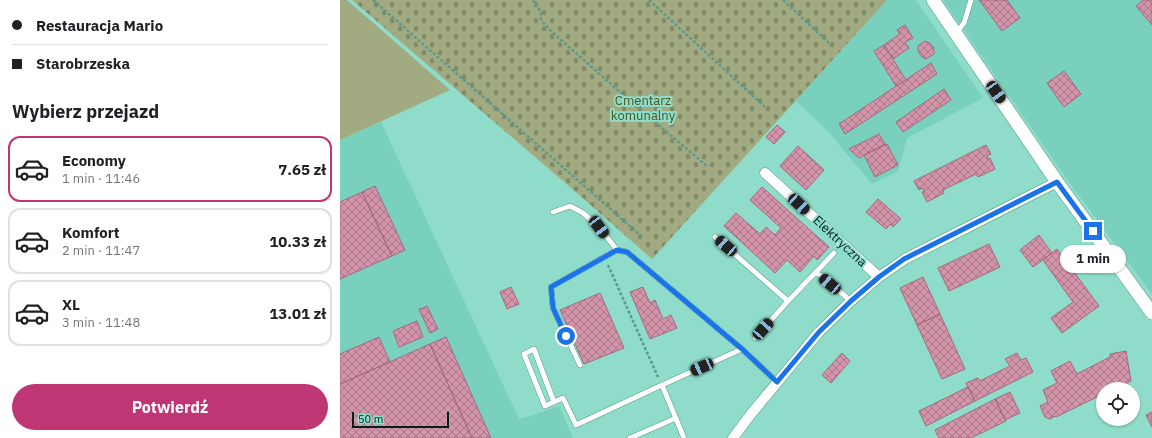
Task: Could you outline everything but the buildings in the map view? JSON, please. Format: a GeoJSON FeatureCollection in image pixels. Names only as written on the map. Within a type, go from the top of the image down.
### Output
{"type":"FeatureCollection","features":[{"type":"Feature","properties":{"kind":"street"},"geometry":{"type":"LineString","coordinates":[[933,0],[1057,182],[1152,313]]}},
{"type":"Feature","properties":{"kind":"street","name":"Elektryczna"},"geometry":{"type":"LineString","coordinates":[[766,173],[879,277]]}},
{"type":"Feature","properties":{"kind":"street","name":"Elektryczna"},"geometry":{"type":"LineString","coordinates":[[732,438],[819,332],[851,301],[879,277],[904,259],[1057,182]]}},
{"type":"Feature","properties":{"kind":"lane"},"geometry":{"type":"LineString","coordinates":[[956,34],[964,23],[971,0]]}},
{"type":"Feature","properties":{"kind":"lane"},"geometry":{"type":"LineString","coordinates":[[553,212],[570,206],[583,213],[599,227],[617,250]]}},
{"type":"Feature","properties":{"kind":"lane"},"geometry":{"type":"LineString","coordinates":[[715,237],[788,301]]}},
{"type":"Feature","properties":{"kind":"lane"},"geometry":{"type":"LineString","coordinates":[[580,365],[553,308],[551,287],[617,250],[627,252],[742,349],[777,382]]}},
{"type":"Feature","properties":{"kind":"lane"},"geometry":{"type":"LineString","coordinates":[[755,338],[834,253]]}},
{"type":"Feature","properties":{"kind":"lane"},"geometry":{"type":"LineString","coordinates":[[815,273],[820,275],[851,301]]}},
{"type":"Feature","properties":{"kind":"lane"},"geometry":{"type":"LineString","coordinates":[[554,402],[534,349],[524,354],[545,406],[554,402],[563,398],[576,425],[742,349]]}},
{"type":"Feature","properties":{"kind":"lane"},"geometry":{"type":"LineString","coordinates":[[662,385],[684,438]]}},
{"type":"Feature","properties":{"kind":"lane"},"geometry":{"type":"LineString","coordinates":[[630,438],[676,418]]}},
{"type":"Feature","properties":{"kind":"path"},"geometry":{"type":"LineString","coordinates":[[373,0],[641,236]]}},
{"type":"Feature","properties":{"kind":"path"},"geometry":{"type":"LineString","coordinates":[[533,0],[541,12],[541,20],[552,32],[707,166]]}},
{"type":"Feature","properties":{"kind":"path"},"geometry":{"type":"LineString","coordinates":[[649,0],[765,107]]}},
{"type":"Feature","properties":{"kind":"path"},"geometry":{"type":"LineString","coordinates":[[783,0],[829,43]]}},
{"type":"Feature","properties":{"kind":"path"},"geometry":{"type":"LineString","coordinates":[[604,257],[662,385]]}},
{"type":"Feature","properties":{"kind":"shaded area"},"geometry":{"type":"Polygon","coordinates":[[[887,0],[916,0],[983,98],[907,138],[898,171],[872,184],[827,130],[796,101],[887,0]]]}},
{"type":"Feature","properties":{"kind":"shaded area"},"geometry":{"type":"Polygon","coordinates":[[[943,0],[1152,0],[1152,294],[1071,185],[943,0]]]}},
{"type":"Feature","properties":{"kind":"shaded area"},"geometry":{"type":"Polygon","coordinates":[[[381,122],[519,419],[559,406],[573,438],[340,438],[340,140],[381,122]]]}},
{"type":"Feature","properties":{"kind":"green space"},"geometry":{"type":"Polygon","coordinates":[[[340,0],[347,0],[450,90],[340,140],[340,0]]]}},
{"type":"Feature","properties":{"kind":"green space","name":"Cmentarz komunalny"},"geometry":{"type":"Polygon","coordinates":[[[352,0],[887,0],[652,259],[352,0]]]}},
{"type":"Feature","properties":{"kind":"route"},"geometry":{"type":"LineString","coordinates":[[566,336],[553,308],[551,287],[617,250],[627,252],[742,349],[777,382],[819,332],[851,301],[879,277],[904,259],[1019,200],[1057,182],[1093,231]]}}]}
